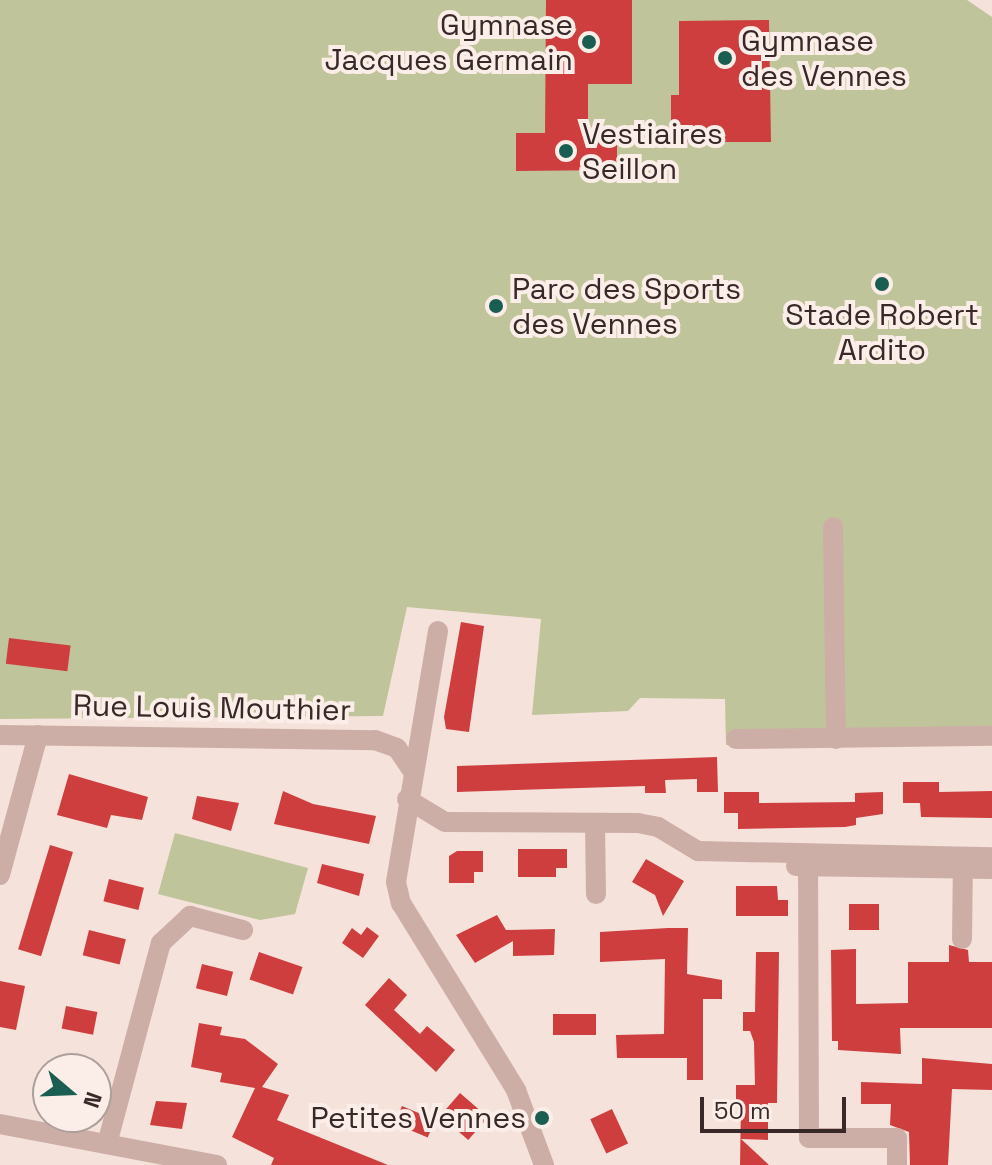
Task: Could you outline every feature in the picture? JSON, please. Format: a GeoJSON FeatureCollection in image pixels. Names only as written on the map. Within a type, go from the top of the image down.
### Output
{"type":"FeatureCollection","features":[{"type":"Feature","properties":{"kind":"street"},"geometry":{"type":"LineString","coordinates":[[833,527],[836,739]]}},
{"type":"Feature","properties":{"kind":"street"},"geometry":{"type":"LineString","coordinates":[[438,631],[411,769],[396,882],[401,903],[516,1090],[544,1165]]}},
{"type":"Feature","properties":{"kind":"street","name":"Rue Louis Mouthier"},"geometry":{"type":"LineString","coordinates":[[0,735],[375,740],[397,748],[411,769]]}},
{"type":"Feature","properties":{"kind":"street"},"geometry":{"type":"LineString","coordinates":[[0,875],[38,735]]}},
{"type":"Feature","properties":{"kind":"street"},"geometry":{"type":"LineString","coordinates":[[736,739],[992,736]]}},
{"type":"Feature","properties":{"kind":"street"},"geometry":{"type":"LineString","coordinates":[[407,799],[445,822],[595,823],[658,827],[698,851],[762,854],[808,862],[962,864],[992,869]]}},
{"type":"Feature","properties":{"kind":"street"},"geometry":{"type":"LineString","coordinates":[[595,823],[596,894]]}},
{"type":"Feature","properties":{"kind":"street"},"geometry":{"type":"LineString","coordinates":[[962,864],[992,857]]}},
{"type":"Feature","properties":{"kind":"street"},"geometry":{"type":"LineString","coordinates":[[808,862],[809,1138],[897,1138],[897,1165]]}},
{"type":"Feature","properties":{"kind":"street"},"geometry":{"type":"LineString","coordinates":[[962,864],[962,939]]}},
{"type":"Feature","properties":{"kind":"street"},"geometry":{"type":"LineString","coordinates":[[107,1144],[161,943],[190,916],[243,930]]}},
{"type":"Feature","properties":{"kind":"street"},"geometry":{"type":"LineString","coordinates":[[0,1124],[217,1165]]}},
{"type":"Feature","properties":{"kind":"green space","name":"Parc des Sports des Vennes"},"geometry":{"type":"Polygon","coordinates":[[[0,0],[967,0],[992,17],[992,744],[726,745],[725,699],[640,698],[628,711],[532,715],[541,619],[407,607],[383,716],[0,719],[0,0]]]}},
{"type":"Feature","properties":{"kind":"green space"},"geometry":{"type":"Polygon","coordinates":[[[175,833],[308,868],[295,914],[260,920],[158,894],[175,833]]]}},
{"type":"Feature","properties":{"kind":"building","name":"Gymnase Jacques Germain"},"geometry":{"type":"Polygon","coordinates":[[[546,0],[632,0],[632,84],[588,84],[588,132],[617,132],[617,170],[516,171],[516,133],[545,133],[546,0]]]}},
{"type":"Feature","properties":{"kind":"building","name":"Gymnase des Vennes"},"geometry":{"type":"Polygon","coordinates":[[[769,20],[771,142],[680,142],[680,122],[671,122],[671,95],[679,95],[679,21],[769,20]]]}},
{"type":"Feature","properties":{"kind":"building"},"geometry":{"type":"Polygon","coordinates":[[[461,622],[484,626],[469,732],[446,729],[444,717],[461,622]]]}},
{"type":"Feature","properties":{"kind":"building"},"geometry":{"type":"Polygon","coordinates":[[[9,638],[71,646],[67,671],[6,664],[9,638]]]}},
{"type":"Feature","properties":{"kind":"building"},"geometry":{"type":"Polygon","coordinates":[[[717,757],[718,792],[697,792],[697,779],[665,780],[666,793],[645,793],[645,786],[457,792],[457,766],[717,757]]]}},
{"type":"Feature","properties":{"kind":"building"},"geometry":{"type":"Polygon","coordinates":[[[69,774],[148,797],[142,820],[111,815],[107,828],[57,815],[69,774]]]}},
{"type":"Feature","properties":{"kind":"building"},"geometry":{"type":"Polygon","coordinates":[[[903,782],[939,782],[939,792],[992,791],[992,818],[921,817],[920,803],[903,803],[903,782]]]}},
{"type":"Feature","properties":{"kind":"building"},"geometry":{"type":"Polygon","coordinates":[[[283,791],[313,804],[376,816],[369,844],[274,824],[283,791]]]}},
{"type":"Feature","properties":{"kind":"building"},"geometry":{"type":"Polygon","coordinates":[[[724,792],[759,792],[759,803],[855,802],[855,793],[883,792],[883,814],[856,818],[856,825],[845,827],[738,829],[738,813],[724,813],[724,792]]]}},
{"type":"Feature","properties":{"kind":"building"},"geometry":{"type":"Polygon","coordinates":[[[197,796],[239,803],[231,831],[192,819],[197,796]]]}},
{"type":"Feature","properties":{"kind":"building"},"geometry":{"type":"Polygon","coordinates":[[[50,845],[73,852],[41,956],[18,949],[50,845]]]}},
{"type":"Feature","properties":{"kind":"building"},"geometry":{"type":"Polygon","coordinates":[[[518,849],[567,849],[567,868],[556,868],[556,877],[518,877],[518,849]]]}},
{"type":"Feature","properties":{"kind":"building"},"geometry":{"type":"Polygon","coordinates":[[[457,851],[483,851],[483,872],[474,872],[474,883],[449,883],[449,856],[457,851]]]}},
{"type":"Feature","properties":{"kind":"building"},"geometry":{"type":"Polygon","coordinates":[[[646,859],[684,881],[663,916],[655,895],[632,882],[646,859]]]}},
{"type":"Feature","properties":{"kind":"building"},"geometry":{"type":"Polygon","coordinates":[[[322,864],[364,874],[359,896],[317,883],[322,864]]]}},
{"type":"Feature","properties":{"kind":"building"},"geometry":{"type":"Polygon","coordinates":[[[109,879],[144,888],[138,910],[103,901],[109,879]]]}},
{"type":"Feature","properties":{"kind":"building"},"geometry":{"type":"Polygon","coordinates":[[[736,886],[777,886],[778,900],[788,900],[788,916],[736,916],[736,886]]]}},
{"type":"Feature","properties":{"kind":"building"},"geometry":{"type":"Polygon","coordinates":[[[849,904],[879,904],[879,930],[849,930],[849,904]]]}},
{"type":"Feature","properties":{"kind":"building"},"geometry":{"type":"Polygon","coordinates":[[[497,915],[506,930],[555,929],[554,955],[513,956],[513,941],[475,963],[456,935],[497,915]]]}},
{"type":"Feature","properties":{"kind":"building"},"geometry":{"type":"Polygon","coordinates":[[[367,927],[379,936],[363,958],[342,943],[352,928],[361,935],[367,927]]]}},
{"type":"Feature","properties":{"kind":"building"},"geometry":{"type":"Polygon","coordinates":[[[688,928],[687,974],[722,980],[722,999],[703,999],[703,1080],[687,1080],[687,1058],[617,1058],[616,1035],[664,1034],[665,959],[600,962],[600,932],[688,928]]]}},
{"type":"Feature","properties":{"kind":"building"},"geometry":{"type":"Polygon","coordinates":[[[89,930],[126,939],[120,964],[83,955],[89,930]]]}},
{"type":"Feature","properties":{"kind":"building"},"geometry":{"type":"Polygon","coordinates":[[[949,945],[968,950],[969,962],[992,962],[992,1028],[900,1028],[901,1054],[838,1050],[838,1041],[832,1041],[831,950],[856,949],[856,1004],[908,1003],[908,962],[949,962],[949,945]]]}},
{"type":"Feature","properties":{"kind":"building"},"geometry":{"type":"Polygon","coordinates":[[[259,952],[302,967],[293,994],[250,979],[259,952]]]}},
{"type":"Feature","properties":{"kind":"building"},"geometry":{"type":"Polygon","coordinates":[[[756,952],[779,952],[777,1103],[768,1103],[768,1140],[741,1139],[769,1165],[740,1165],[741,1104],[736,1104],[736,1085],[755,1085],[754,1042],[750,1031],[743,1031],[743,1012],[755,1012],[756,952]]]}},
{"type":"Feature","properties":{"kind":"building"},"geometry":{"type":"Polygon","coordinates":[[[202,964],[233,972],[227,996],[196,988],[202,964]]]}},
{"type":"Feature","properties":{"kind":"building"},"geometry":{"type":"Polygon","coordinates":[[[389,978],[407,995],[394,1010],[420,1034],[427,1026],[455,1050],[436,1072],[365,1005],[389,978]]]}},
{"type":"Feature","properties":{"kind":"building"},"geometry":{"type":"Polygon","coordinates":[[[0,981],[25,986],[16,1030],[0,1027],[0,981]]]}},
{"type":"Feature","properties":{"kind":"building"},"geometry":{"type":"Polygon","coordinates":[[[66,1006],[97,1012],[93,1035],[62,1029],[66,1006]]]}},
{"type":"Feature","properties":{"kind":"building"},"geometry":{"type":"Polygon","coordinates":[[[553,1014],[596,1014],[596,1035],[553,1035],[553,1014]]]}},
{"type":"Feature","properties":{"kind":"building"},"geometry":{"type":"Polygon","coordinates":[[[199,1023],[222,1027],[220,1035],[245,1039],[278,1064],[262,1087],[289,1095],[277,1120],[388,1165],[271,1165],[274,1158],[232,1137],[255,1088],[220,1082],[222,1073],[191,1067],[199,1023]]]}},
{"type":"Feature","properties":{"kind":"building"},"geometry":{"type":"Polygon","coordinates":[[[922,1058],[992,1064],[992,1090],[952,1089],[948,1165],[910,1165],[909,1132],[890,1125],[891,1104],[861,1104],[861,1082],[922,1084],[922,1058]]]}},
{"type":"Feature","properties":{"kind":"building"},"geometry":{"type":"Polygon","coordinates":[[[460,1093],[488,1117],[468,1140],[440,1116],[460,1093]]]}},
{"type":"Feature","properties":{"kind":"building"},"geometry":{"type":"Polygon","coordinates":[[[156,1101],[187,1103],[182,1129],[150,1125],[156,1101]]]}},
{"type":"Feature","properties":{"kind":"building"},"geometry":{"type":"Polygon","coordinates":[[[402,1106],[435,1120],[428,1138],[395,1123],[402,1106]]]}},
{"type":"Feature","properties":{"kind":"building"},"geometry":{"type":"Polygon","coordinates":[[[612,1109],[628,1143],[606,1154],[590,1119],[612,1109]]]}},
{"type":"Feature","properties":{"kind":"place","name":"Gymnase Jacques Germain"},"geometry":{"type":"Point","coordinates":[589,42]}},
{"type":"Feature","properties":{"kind":"place","name":"Gymnase des Vennes"},"geometry":{"type":"Point","coordinates":[725,58]}},
{"type":"Feature","properties":{"kind":"place","name":"Vestiaires Seillon"},"geometry":{"type":"Point","coordinates":[566,151]}},
{"type":"Feature","properties":{"kind":"place","name":"Stade Robert Ardito"},"geometry":{"type":"Point","coordinates":[882,284]}},
{"type":"Feature","properties":{"kind":"place","name":"Parc des Sports des Vennes"},"geometry":{"type":"Point","coordinates":[496,306]}},
{"type":"Feature","properties":{"kind":"place","name":"Petites Vennes"},"geometry":{"type":"Point","coordinates":[542,1118]}}]}
